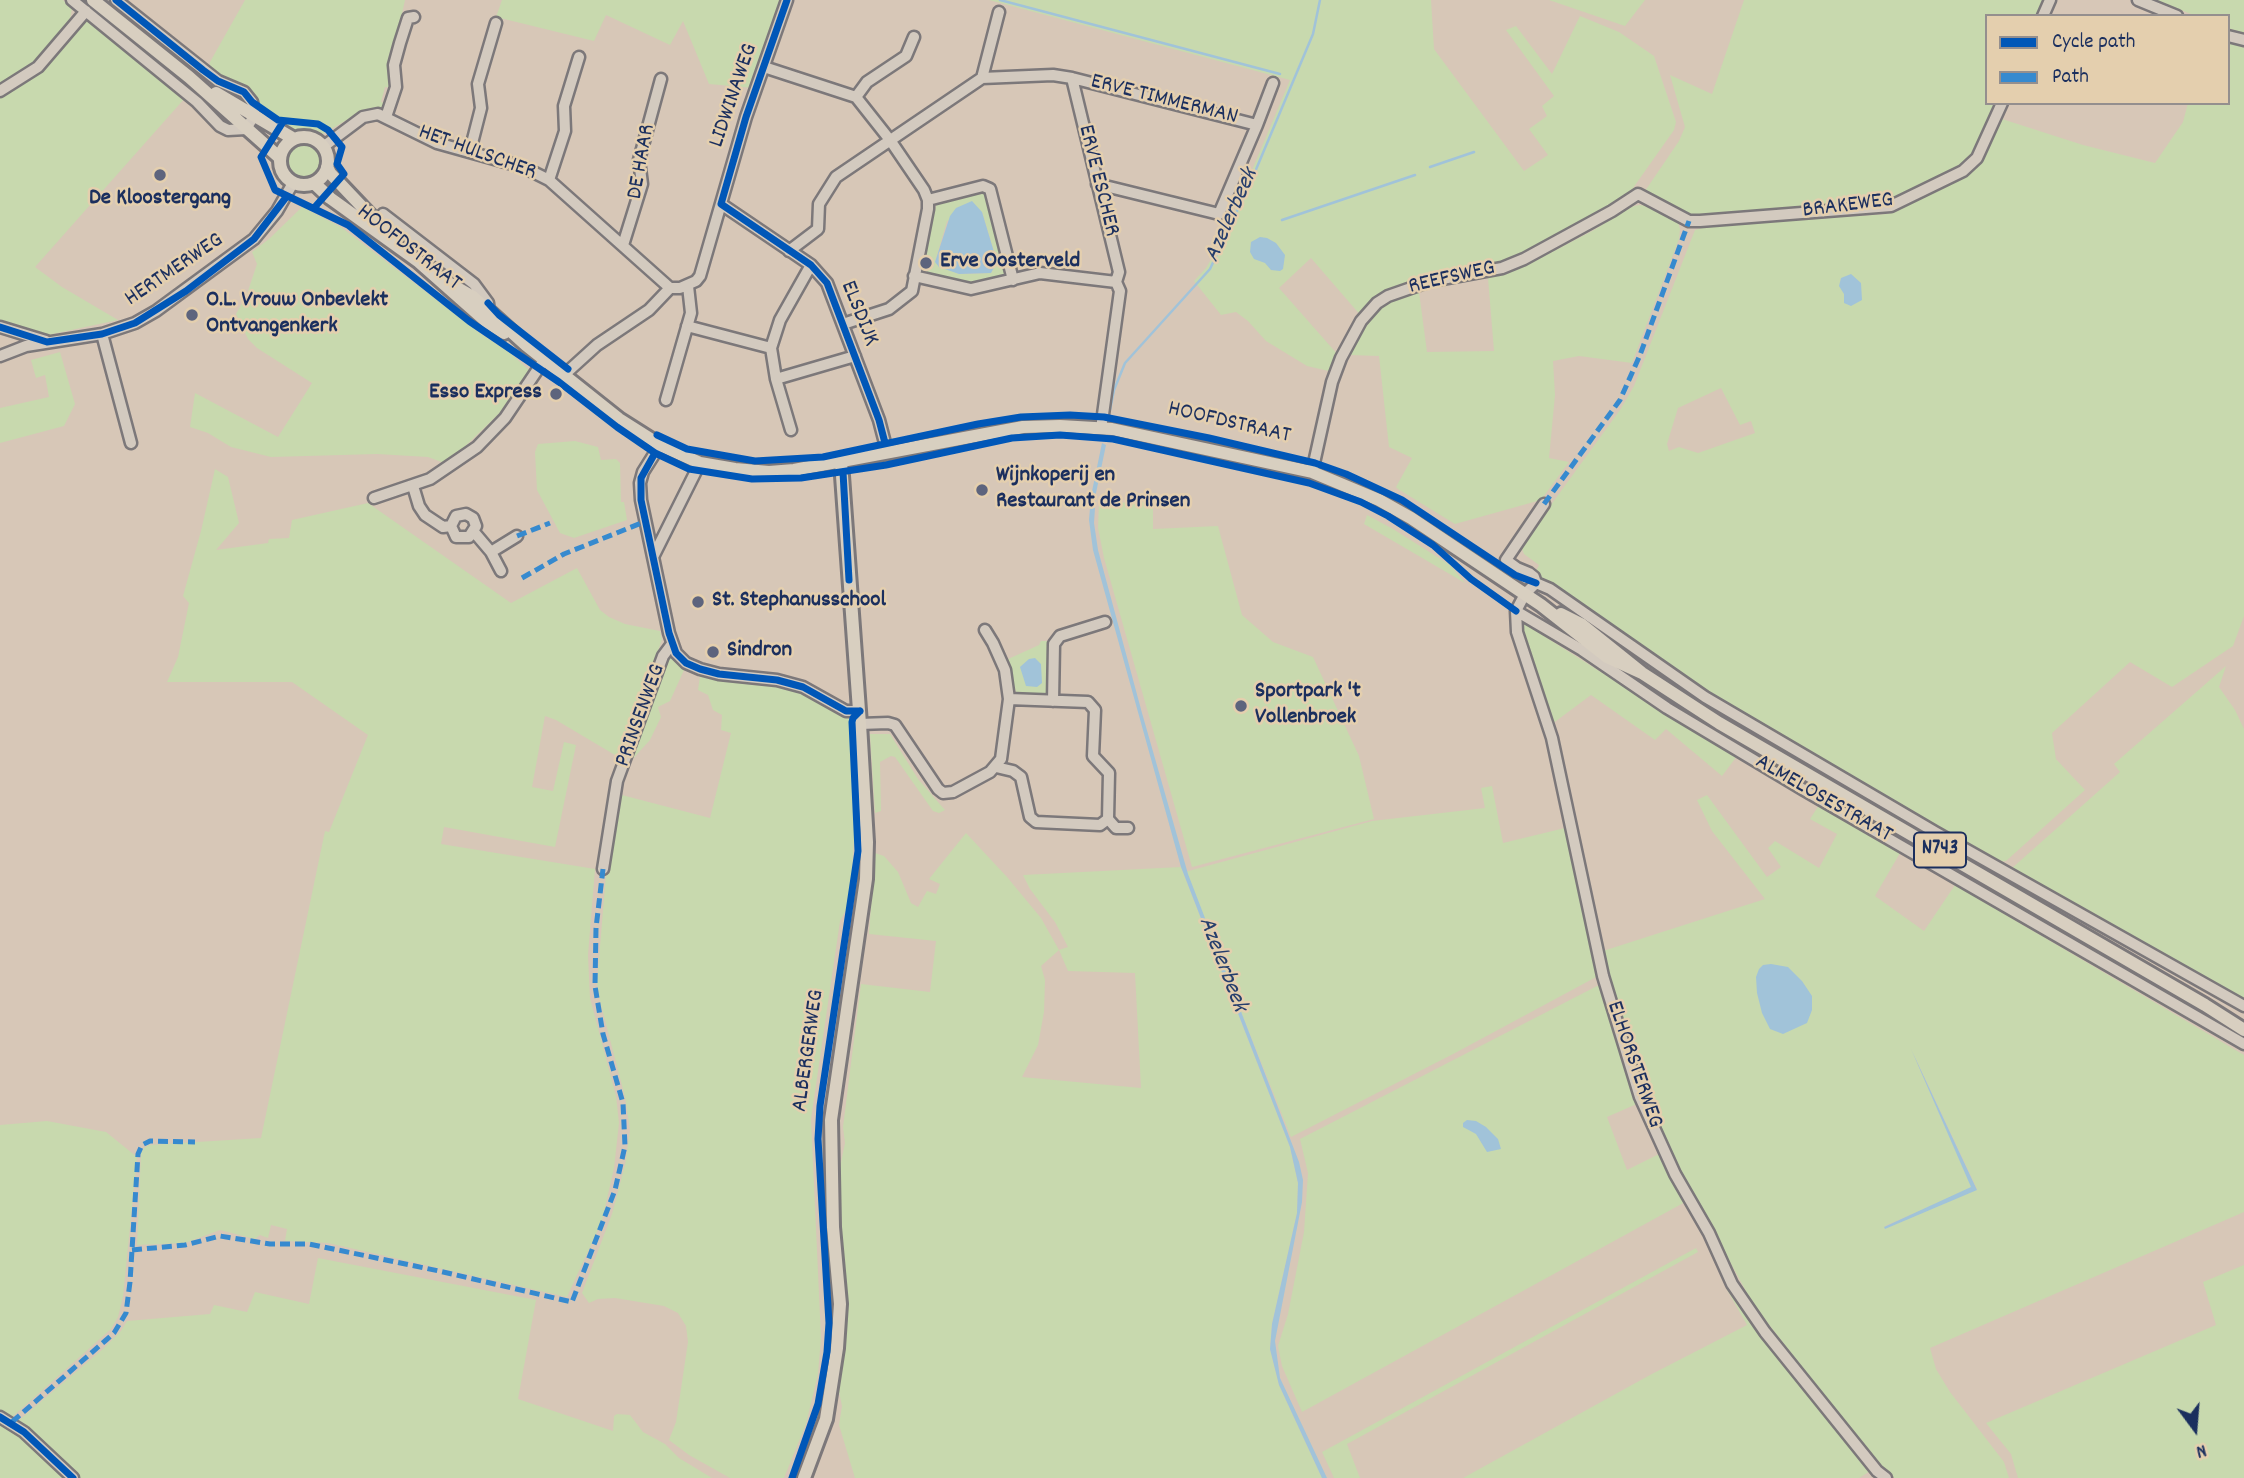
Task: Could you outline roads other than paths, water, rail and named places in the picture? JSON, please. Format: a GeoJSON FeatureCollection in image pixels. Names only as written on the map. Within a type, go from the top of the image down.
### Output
{"type":"FeatureCollection","features":[{"type":"Feature","properties":{"kind":"main road"},"geometry":{"type":"LineString","coordinates":[[89,6],[189,77],[295,139]]}},
{"type":"Feature","properties":{"kind":"main road"},"geometry":{"type":"LineString","coordinates":[[189,77],[280,158]]}},
{"type":"Feature","properties":{"kind":"main road"},"geometry":{"type":"LineString","coordinates":[[323,147],[307,137],[295,139],[285,146],[280,158],[284,175],[293,183],[314,183],[327,167]]}},
{"type":"Feature","properties":{"kind":"main road","name":"N743"},"geometry":{"type":"LineString","coordinates":[[323,147],[327,153],[327,167]]}},
{"type":"Feature","properties":{"kind":"main road","name":"HOOFDSTRAAT"},"geometry":{"type":"LineString","coordinates":[[327,167],[389,238],[438,277],[488,323],[526,345]]}},
{"type":"Feature","properties":{"kind":"main road","name":"HOOFDSTRAAT"},"geometry":{"type":"LineString","coordinates":[[314,183],[379,234],[389,238]]}},
{"type":"Feature","properties":{"kind":"main road","name":"HOOFDSTRAAT"},"geometry":{"type":"LineString","coordinates":[[438,277],[473,297],[526,345],[619,419],[660,445],[700,463],[769,472],[841,462],[1023,427],[1101,429],[1146,436],[1312,472],[1379,500],[1411,518],[1525,594]]}},
{"type":"Feature","properties":{"kind":"main road","name":"ALBERGERWEG"},"geometry":{"type":"LineString","coordinates":[[804,1478],[826,1419],[837,1348],[840,1304],[833,1227],[831,1120],[866,879],[867,842],[860,718],[844,471],[841,462]]}},
{"type":"Feature","properties":{"kind":"main road","name":"ALMELOSESTRAAT"},"geometry":{"type":"LineString","coordinates":[[1525,594],[1607,657],[1642,673],[1719,723],[2205,1004],[2244,1030]]}},
{"type":"Feature","properties":{"kind":"main road","name":"ALMELOSESTRAAT"},"geometry":{"type":"LineString","coordinates":[[2205,1004],[2244,1022]]}},
{"type":"Feature","properties":{"kind":"street"},"geometry":{"type":"LineString","coordinates":[[72,0],[89,6],[197,102],[220,126],[228,130],[246,129],[254,117],[251,102],[244,92],[218,81],[116,0]]}},
{"type":"Feature","properties":{"kind":"street","name":"LIDWINAWEG"},"geometry":{"type":"LineString","coordinates":[[688,286],[699,276],[746,117],[788,0]]}},
{"type":"Feature","properties":{"kind":"street"},"geometry":{"type":"LineString","coordinates":[[2138,0],[2173,14]]}},
{"type":"Feature","properties":{"kind":"street"},"geometry":{"type":"LineString","coordinates":[[0,91],[38,67],[89,6]]}},
{"type":"Feature","properties":{"kind":"street"},"geometry":{"type":"LineString","coordinates":[[982,78],[999,12]]}},
{"type":"Feature","properties":{"kind":"street"},"geometry":{"type":"LineString","coordinates":[[323,147],[363,117],[373,114],[386,117],[396,87],[394,65],[400,43],[408,18],[414,17]]}},
{"type":"Feature","properties":{"kind":"street"},"geometry":{"type":"LineString","coordinates":[[470,151],[481,108],[478,84],[496,23]]}},
{"type":"Feature","properties":{"kind":"street"},"geometry":{"type":"LineString","coordinates":[[856,97],[867,82],[906,56],[914,37]]}},
{"type":"Feature","properties":{"kind":"street"},"geometry":{"type":"LineString","coordinates":[[549,180],[565,131],[564,106],[579,57]]}},
{"type":"Feature","properties":{"kind":"street"},"geometry":{"type":"LineString","coordinates":[[764,67],[856,97],[890,140],[924,190],[928,201],[929,209],[912,291],[888,309],[844,324]]}},
{"type":"Feature","properties":{"kind":"street"},"geometry":{"type":"LineString","coordinates":[[789,251],[818,229],[819,204],[831,182],[847,168],[982,78],[1053,75],[1072,78]]}},
{"type":"Feature","properties":{"kind":"street","name":"ERVE TIMMERMAN"},"geometry":{"type":"LineString","coordinates":[[1072,78],[1257,125]]}},
{"type":"Feature","properties":{"kind":"street","name":"ERVE ESCHER"},"geometry":{"type":"LineString","coordinates":[[1072,78],[1119,272],[1116,282],[1120,291],[1101,429]]}},
{"type":"Feature","properties":{"kind":"street","name":"DE HAAR"},"geometry":{"type":"LineString","coordinates":[[624,245],[642,184],[639,160],[661,79]]}},
{"type":"Feature","properties":{"kind":"street","name":"ERVE TIMMERMAN"},"geometry":{"type":"LineString","coordinates":[[1097,184],[1219,214],[1273,83]]}},
{"type":"Feature","properties":{"kind":"street","name":"BRAKEWEG"},"geometry":{"type":"LineString","coordinates":[[1689,220],[1891,206],[1963,171],[1977,158],[2001,105]]}},
{"type":"Feature","properties":{"kind":"street","name":"HET HULSCHER"},"geometry":{"type":"LineString","coordinates":[[386,117],[437,143],[523,167],[549,180],[670,288]]}},
{"type":"Feature","properties":{"kind":"street","name":"HERTMERWEG"},"geometry":{"type":"LineString","coordinates":[[0,356],[26,346],[102,334],[135,323],[156,312],[254,239],[270,221],[293,183]]}},
{"type":"Feature","properties":{"kind":"street"},"geometry":{"type":"LineString","coordinates":[[928,201],[983,186],[990,189],[1013,280]]}},
{"type":"Feature","properties":{"kind":"street","name":"REEFSWEG"},"geometry":{"type":"LineString","coordinates":[[1312,472],[1332,382],[1341,358],[1353,333],[1377,303],[1397,291],[1413,286],[1502,268],[1524,259],[1638,194],[1689,220]]}},
{"type":"Feature","properties":{"kind":"street","name":"ELSDIJK"},"geometry":{"type":"LineString","coordinates":[[721,204],[811,265],[827,283],[885,443]]}},
{"type":"Feature","properties":{"kind":"street","name":"HOOFDSTRAAT"},"geometry":{"type":"LineString","coordinates":[[383,214],[474,284],[488,303],[489,312]]}},
{"type":"Feature","properties":{"kind":"street","name":"HOOFDSTRAAT"},"geometry":{"type":"LineString","coordinates":[[419,262],[429,249]]}},
{"type":"Feature","properties":{"kind":"street"},"geometry":{"type":"LineString","coordinates":[[791,430],[776,379],[771,348],[780,320],[811,265]]}},
{"type":"Feature","properties":{"kind":"street"},"geometry":{"type":"LineString","coordinates":[[914,276],[971,289],[1040,273],[1116,282]]}},
{"type":"Feature","properties":{"kind":"street"},"geometry":{"type":"LineString","coordinates":[[564,375],[597,345],[649,310],[670,288],[688,286],[691,313],[666,400]]}},
{"type":"Feature","properties":{"kind":"street"},"geometry":{"type":"LineString","coordinates":[[687,326],[771,348]]}},
{"type":"Feature","properties":{"kind":"street"},"geometry":{"type":"LineString","coordinates":[[0,327],[47,342]]}},
{"type":"Feature","properties":{"kind":"street"},"geometry":{"type":"LineString","coordinates":[[102,334],[131,443]]}},
{"type":"Feature","properties":{"kind":"street"},"geometry":{"type":"LineString","coordinates":[[776,379],[855,356]]}},
{"type":"Feature","properties":{"kind":"street"},"geometry":{"type":"LineString","coordinates":[[374,498],[413,486],[446,470],[491,435],[544,360]]}},
{"type":"Feature","properties":{"kind":"street"},"geometry":{"type":"LineString","coordinates":[[660,445],[643,472],[640,483],[645,522],[672,644]]}},
{"type":"Feature","properties":{"kind":"street"},"geometry":{"type":"LineString","coordinates":[[653,557],[700,463]]}},
{"type":"Feature","properties":{"kind":"street"},"geometry":{"type":"LineString","coordinates":[[413,486],[419,506],[425,515],[443,527],[451,526]]}},
{"type":"Feature","properties":{"kind":"street"},"geometry":{"type":"LineString","coordinates":[[1516,611],[1525,594],[1536,583],[1534,577],[1506,560],[1544,504]]}},
{"type":"Feature","properties":{"kind":"street"},"geometry":{"type":"LineString","coordinates":[[466,514],[475,522],[474,532],[469,537],[459,538],[453,534],[451,526],[456,516],[466,514]]}},
{"type":"Feature","properties":{"kind":"street"},"geometry":{"type":"LineString","coordinates":[[474,532],[491,552],[501,571]]}},
{"type":"Feature","properties":{"kind":"street"},"geometry":{"type":"LineString","coordinates":[[491,552],[517,536]]}},
{"type":"Feature","properties":{"kind":"street","name":"ALMELOSESTRAAT"},"geometry":{"type":"LineString","coordinates":[[1536,583],[1550,589],[1705,697],[1935,832],[2244,1006]]}},
{"type":"Feature","properties":{"kind":"street","name":"ALMELOSESTRAAT"},"geometry":{"type":"LineString","coordinates":[[1516,611],[1582,650],[1667,708],[1804,790],[2244,1044]]}},
{"type":"Feature","properties":{"kind":"street","name":"ELHORSTERWEG"},"geometry":{"type":"LineString","coordinates":[[1516,611],[1515,621],[1520,646],[1552,738],[1603,976],[1640,1097],[1675,1174],[1709,1233],[1732,1284],[1765,1332],[1877,1471],[1886,1478]]}},
{"type":"Feature","properties":{"kind":"street"},"geometry":{"type":"LineString","coordinates":[[1053,701],[1054,645],[1057,639],[1105,622]]}},
{"type":"Feature","properties":{"kind":"street"},"geometry":{"type":"LineString","coordinates":[[985,630],[1005,670],[1009,699],[1001,759],[996,767],[1013,771],[1021,777],[1030,817],[1036,822],[1100,825],[1108,820]]}},
{"type":"Feature","properties":{"kind":"street","name":"PRINSENWEG"},"geometry":{"type":"LineString","coordinates":[[603,869],[617,781],[663,656],[672,644],[679,657],[701,669],[719,674],[777,680],[803,687],[860,718],[895,725],[943,793],[953,792],[996,767]]}},
{"type":"Feature","properties":{"kind":"street"},"geometry":{"type":"LineString","coordinates":[[1009,699],[1088,702],[1095,710],[1093,756],[1110,773],[1108,820],[1116,828],[1128,828]]}},
{"type":"Feature","properties":{"kind":"street"},"geometry":{"type":"LineString","coordinates":[[0,1417],[24,1432],[72,1478]]}},
{"type":"Feature","properties":{"kind":"water"},"geometry":{"type":"Polygon","coordinates":[[[972,201],[982,212],[997,262],[991,273],[959,274],[939,267],[935,262],[950,216],[956,208],[972,201]]]}},
{"type":"Feature","properties":{"kind":"water"},"geometry":{"type":"Polygon","coordinates":[[[1260,237],[1276,243],[1285,255],[1283,269],[1280,271],[1271,270],[1265,263],[1254,259],[1250,252],[1251,242],[1260,237]]]}},
{"type":"Feature","properties":{"kind":"water"},"geometry":{"type":"Polygon","coordinates":[[[1851,274],[1861,283],[1862,300],[1851,306],[1844,303],[1844,294],[1839,286],[1841,278],[1851,274]]]}},
{"type":"Feature","properties":{"kind":"water"},"geometry":{"type":"Polygon","coordinates":[[[1102,443],[1106,445],[1096,493],[1094,523],[1098,550],[1142,713],[1188,874],[1299,1162],[1303,1180],[1302,1202],[1275,1341],[1280,1378],[1327,1478],[1322,1478],[1279,1385],[1270,1349],[1272,1324],[1297,1213],[1298,1183],[1290,1147],[1181,867],[1093,550],[1089,520],[1091,496],[1102,443]]]}},
{"type":"Feature","properties":{"kind":"water"},"geometry":{"type":"Polygon","coordinates":[[[1035,658],[1041,664],[1042,683],[1037,687],[1026,686],[1020,667],[1029,659],[1035,658]]]}},
{"type":"Feature","properties":{"kind":"water"},"geometry":{"type":"Polygon","coordinates":[[[1763,965],[1788,967],[1812,996],[1812,1010],[1807,1023],[1783,1034],[1770,1029],[1757,993],[1756,977],[1759,969],[1763,965]]]}},
{"type":"Feature","properties":{"kind":"water"},"geometry":{"type":"Polygon","coordinates":[[[1911,1049],[1977,1190],[1885,1229],[1884,1227],[1971,1187],[1911,1049]]]}},
{"type":"Feature","properties":{"kind":"water"},"geometry":{"type":"Polygon","coordinates":[[[1467,1120],[1476,1121],[1486,1127],[1498,1139],[1501,1149],[1487,1152],[1476,1134],[1463,1127],[1467,1120]]]}},
{"type":"Feature","properties":{"kind":"waterway"},"geometry":{"type":"LineString","coordinates":[[1000,0],[1280,74]]}},
{"type":"Feature","properties":{"kind":"waterway","name":"Azelerbeek"},"geometry":{"type":"LineString","coordinates":[[1110,410],[1114,390],[1125,363],[1210,269],[1252,179],[1313,34],[1320,0]]}},
{"type":"Feature","properties":{"kind":"waterway"},"geometry":{"type":"LineString","coordinates":[[1430,167],[1474,152]]}},
{"type":"Feature","properties":{"kind":"waterway"},"geometry":{"type":"LineString","coordinates":[[1282,220],[1415,175]]}},
{"type":"Feature","properties":{"kind":"place","name":"De Kloostergang"},"geometry":{"type":"Point","coordinates":[160,175]}},
{"type":"Feature","properties":{"kind":"place","name":"Erve Oosterveld"},"geometry":{"type":"Point","coordinates":[926,263]}},
{"type":"Feature","properties":{"kind":"place","name":"O.L. Vrouw Onbevlekt Ontvangenkerk"},"geometry":{"type":"Point","coordinates":[192,315]}},
{"type":"Feature","properties":{"kind":"place","name":"Esso Express"},"geometry":{"type":"Point","coordinates":[556,394]}},
{"type":"Feature","properties":{"kind":"place","name":"Wijnkoperij en Restaurant de Prinsen"},"geometry":{"type":"Point","coordinates":[982,490]}},
{"type":"Feature","properties":{"kind":"place","name":"St. Stephanusschool"},"geometry":{"type":"Point","coordinates":[698,602]}},
{"type":"Feature","properties":{"kind":"place","name":"Sindron"},"geometry":{"type":"Point","coordinates":[713,652]}},
{"type":"Feature","properties":{"kind":"place","name":"Sportpark 't Vollenbroek"},"geometry":{"type":"Point","coordinates":[1241,706]}}]}
